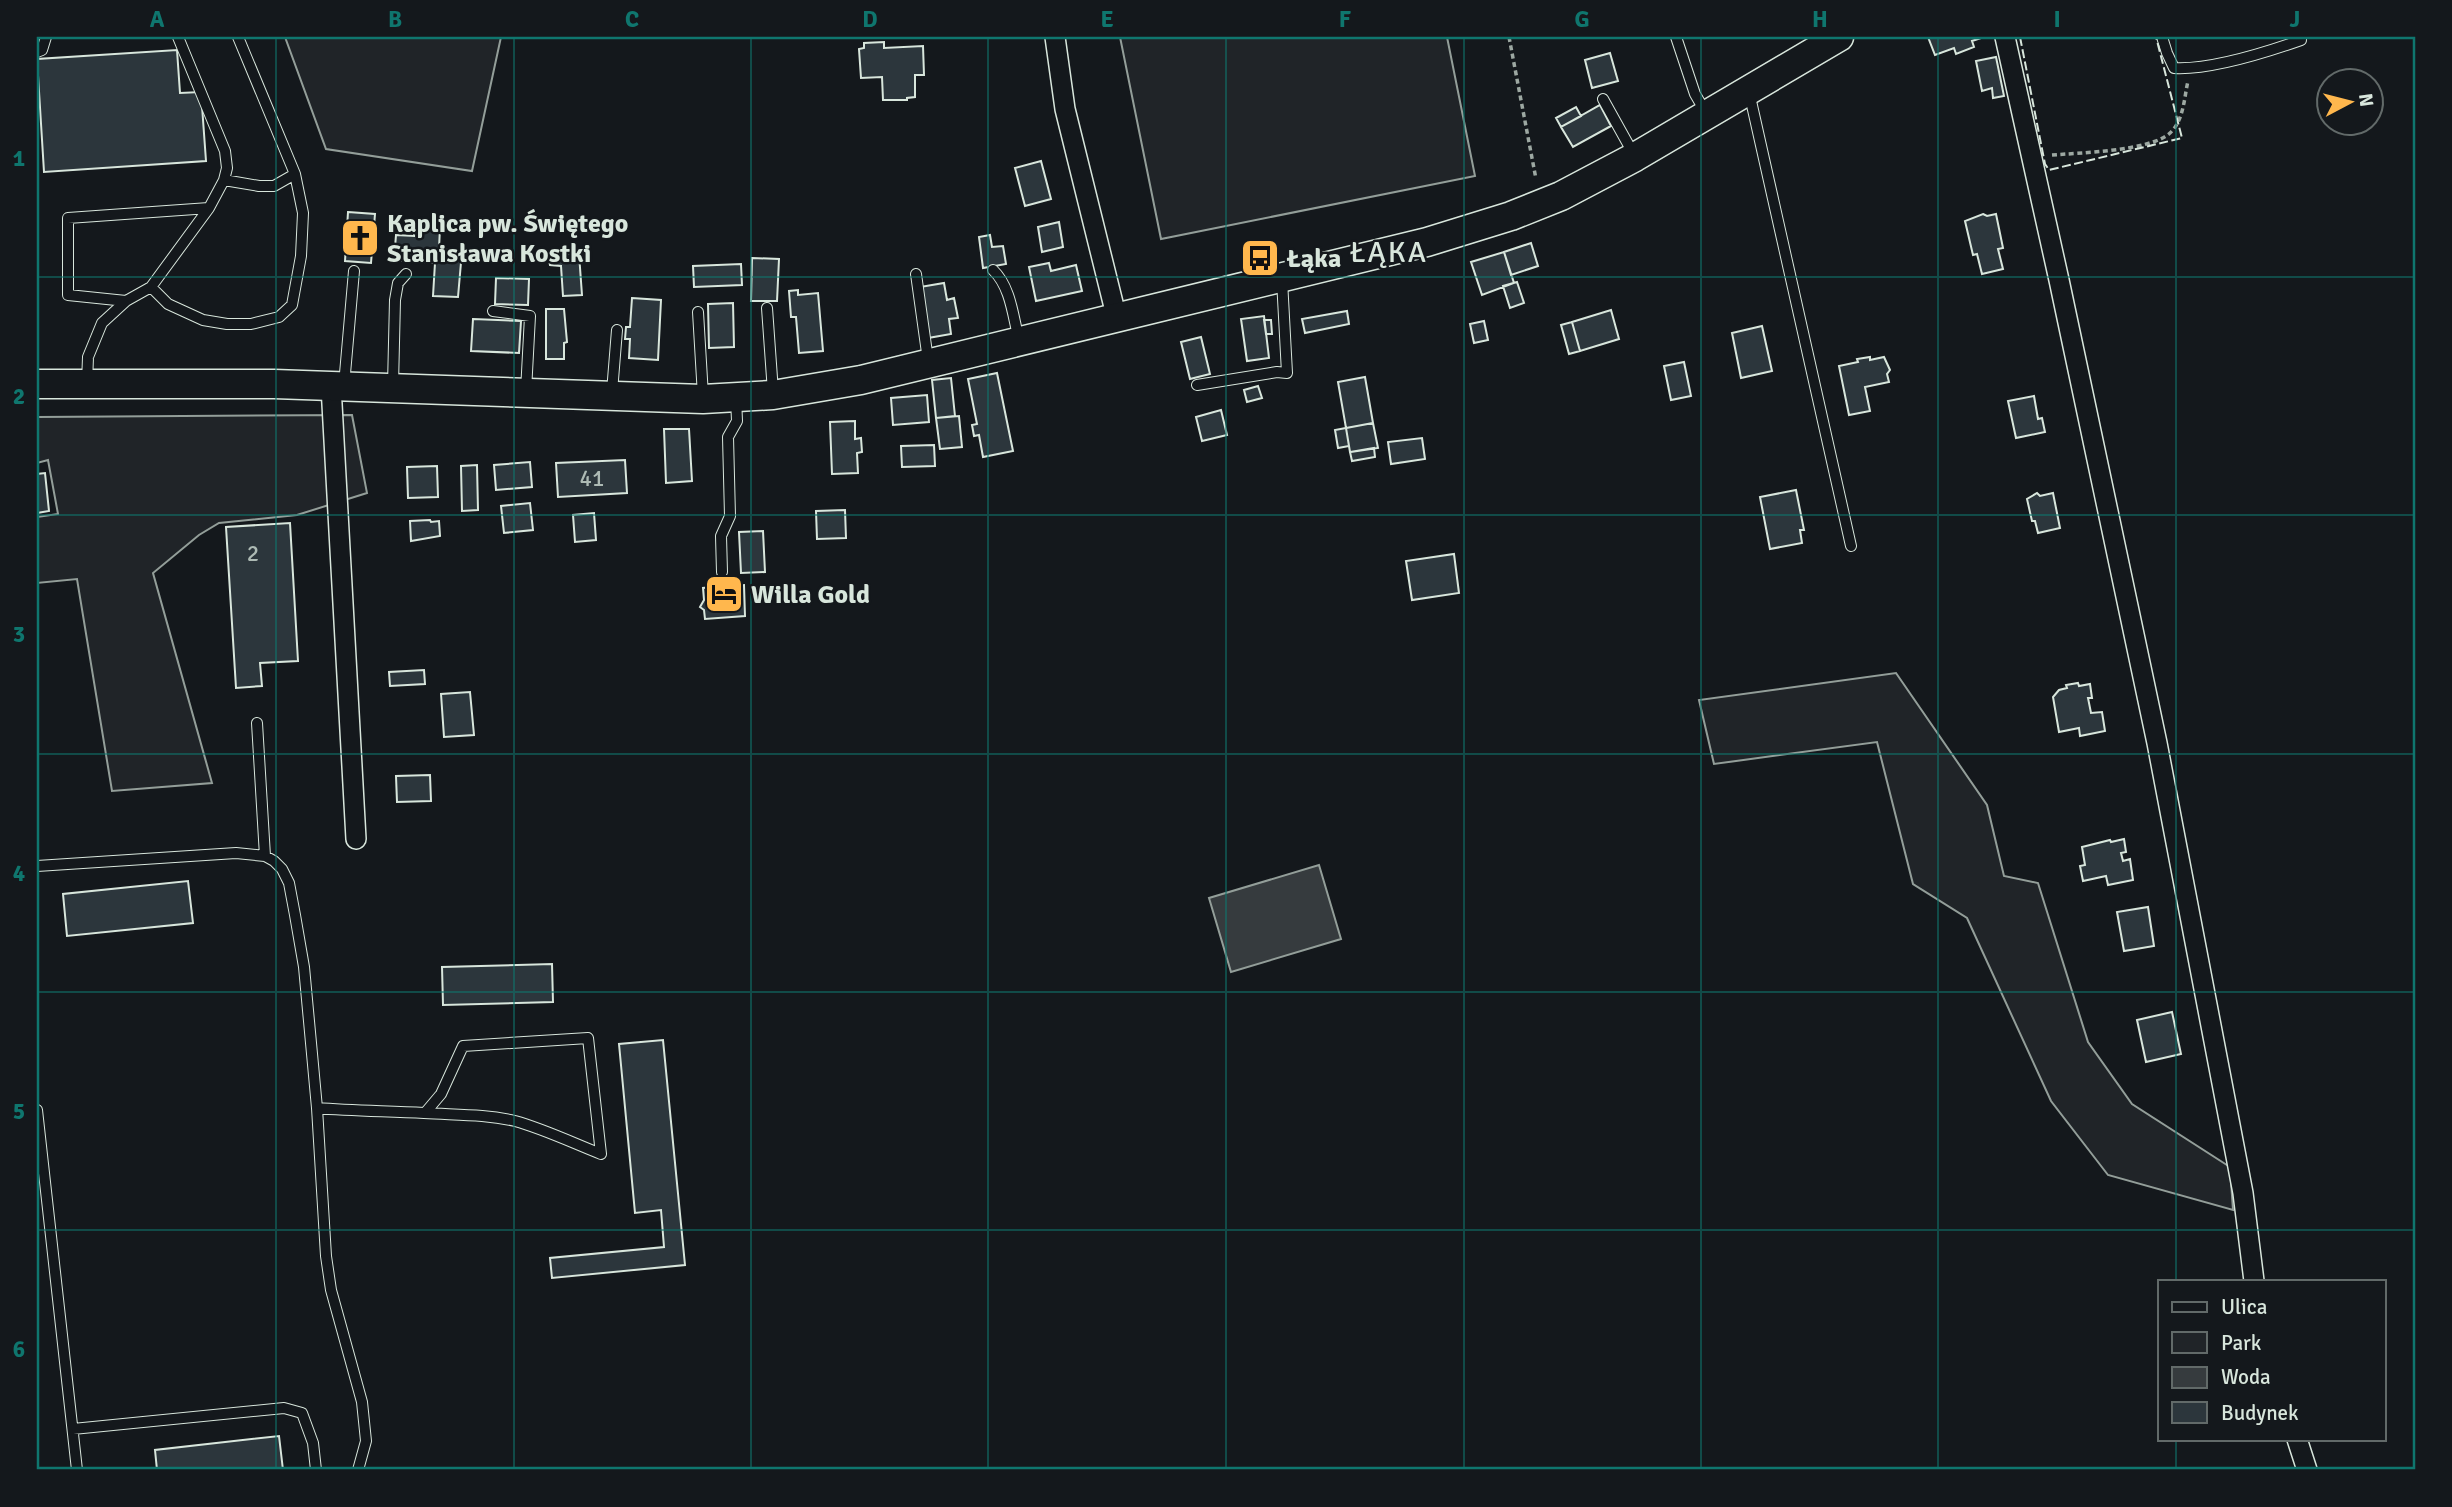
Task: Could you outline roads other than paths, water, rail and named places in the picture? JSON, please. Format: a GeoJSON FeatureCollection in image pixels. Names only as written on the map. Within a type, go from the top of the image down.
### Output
{"type":"FeatureCollection","features":[{"type":"Feature","properties":{"kind":"main road"},"geometry":{"type":"LineString","coordinates":[[37,384],[274,384],[703,399],[773,395],[827,387],[929,366],[1427,242],[1511,216],[1561,196],[1635,157],[1839,37]]}},
{"type":"Feature","properties":{"kind":"street"},"geometry":{"type":"LineString","coordinates":[[1055,37],[1065,109],[1117,319]]}},
{"type":"Feature","properties":{"kind":"street"},"geometry":{"type":"LineString","coordinates":[[2005,37],[2157,743],[2243,1193],[2254,1280]]}},
{"type":"Feature","properties":{"kind":"street"},"geometry":{"type":"LineString","coordinates":[[338,387],[356,839]]}},
{"type":"Feature","properties":{"kind":"street"},"geometry":{"type":"LineString","coordinates":[[2297,1440],[2307,1470]]}},
{"type":"Feature","properties":{"kind":"lane"},"geometry":{"type":"LineString","coordinates":[[37,51],[42,50],[46,37]]}},
{"type":"Feature","properties":{"kind":"lane"},"geometry":{"type":"LineString","coordinates":[[87,384],[88,357],[102,323],[126,301],[151,286],[209,208],[224,180],[227,168],[225,152],[178,37]]}},
{"type":"Feature","properties":{"kind":"lane"},"geometry":{"type":"LineString","coordinates":[[151,286],[168,304],[203,320],[226,324],[251,324],[279,317],[292,305],[301,256],[303,213],[295,174],[238,37]]}},
{"type":"Feature","properties":{"kind":"lane"},"geometry":{"type":"LineString","coordinates":[[1676,37],[1695,93],[1706,113]]}},
{"type":"Feature","properties":{"kind":"lane"},"geometry":{"type":"LineString","coordinates":[[2162,37],[2175,68],[2190,69],[2274,49],[2301,40],[2301,37]]}},
{"type":"Feature","properties":{"kind":"lane"},"geometry":{"type":"LineString","coordinates":[[1749,89],[1851,546]]}},
{"type":"Feature","properties":{"kind":"lane"},"geometry":{"type":"LineString","coordinates":[[1602,99],[1635,157]]}},
{"type":"Feature","properties":{"kind":"lane"},"geometry":{"type":"LineString","coordinates":[[224,180],[274,186],[295,174]]}},
{"type":"Feature","properties":{"kind":"lane"},"geometry":{"type":"LineString","coordinates":[[126,301],[68,295],[68,218],[209,208]]}},
{"type":"Feature","properties":{"kind":"lane"},"geometry":{"type":"LineString","coordinates":[[993,270],[1000,276],[1005,287],[1020,343]]}},
{"type":"Feature","properties":{"kind":"lane"},"geometry":{"type":"LineString","coordinates":[[338,387],[354,271]]}},
{"type":"Feature","properties":{"kind":"lane"},"geometry":{"type":"LineString","coordinates":[[393,389],[398,282],[406,274]]}},
{"type":"Feature","properties":{"kind":"lane"},"geometry":{"type":"LineString","coordinates":[[916,274],[929,366]]}},
{"type":"Feature","properties":{"kind":"lane"},"geometry":{"type":"LineString","coordinates":[[1197,385],[1277,372],[1287,373],[1282,278]]}},
{"type":"Feature","properties":{"kind":"lane"},"geometry":{"type":"LineString","coordinates":[[767,309],[773,395]]}},
{"type":"Feature","properties":{"kind":"lane"},"geometry":{"type":"LineString","coordinates":[[493,312],[530,316],[526,393]]}},
{"type":"Feature","properties":{"kind":"lane"},"geometry":{"type":"LineString","coordinates":[[698,312],[703,399]]}},
{"type":"Feature","properties":{"kind":"lane"},"geometry":{"type":"LineString","coordinates":[[612,396],[617,330]]}},
{"type":"Feature","properties":{"kind":"lane"},"geometry":{"type":"LineString","coordinates":[[722,572],[721,536],[730,516],[728,437],[737,421],[736,397]]}},
{"type":"Feature","properties":{"kind":"lane"},"geometry":{"type":"LineString","coordinates":[[257,723],[265,856]]}},
{"type":"Feature","properties":{"kind":"lane"},"geometry":{"type":"LineString","coordinates":[[37,866],[236,853],[265,856],[282,869],[289,883],[304,967],[317,1108],[326,1256],[331,1290],[362,1402],[366,1441],[358,1470]]}},
{"type":"Feature","properties":{"kind":"lane"},"geometry":{"type":"LineString","coordinates":[[317,1108],[425,1113],[472,1114],[516,1121],[601,1154],[588,1038],[463,1046],[442,1094],[425,1113]]}},
{"type":"Feature","properties":{"kind":"lane"},"geometry":{"type":"LineString","coordinates":[[37,1110],[78,1470]]}},
{"type":"Feature","properties":{"kind":"lane"},"geometry":{"type":"LineString","coordinates":[[73,1429],[284,1408],[302,1413],[313,1443],[316,1470]]}},
{"type":"Feature","properties":{"kind":"water"},"geometry":{"type":"Polygon","coordinates":[[[1319,865],[1341,939],[1231,972],[1209,898],[1319,865]]]}},
{"type":"Feature","properties":{"kind":"place","name":"Kaplica pw. Świętego Stanisława Kostki"},"geometry":{"type":"Point","coordinates":[360,238]}},
{"type":"Feature","properties":{"kind":"place","name":"Łąka"},"geometry":{"type":"Point","coordinates":[1260,258]}},
{"type":"Feature","properties":{"kind":"place","name":"Willa Gold"},"geometry":{"type":"Point","coordinates":[724,594]}},
{"type":"Feature","properties":{"kind":"district","name":"ŁĄKA"},"geometry":{"type":"Point","coordinates":[1389,252]}}]}
